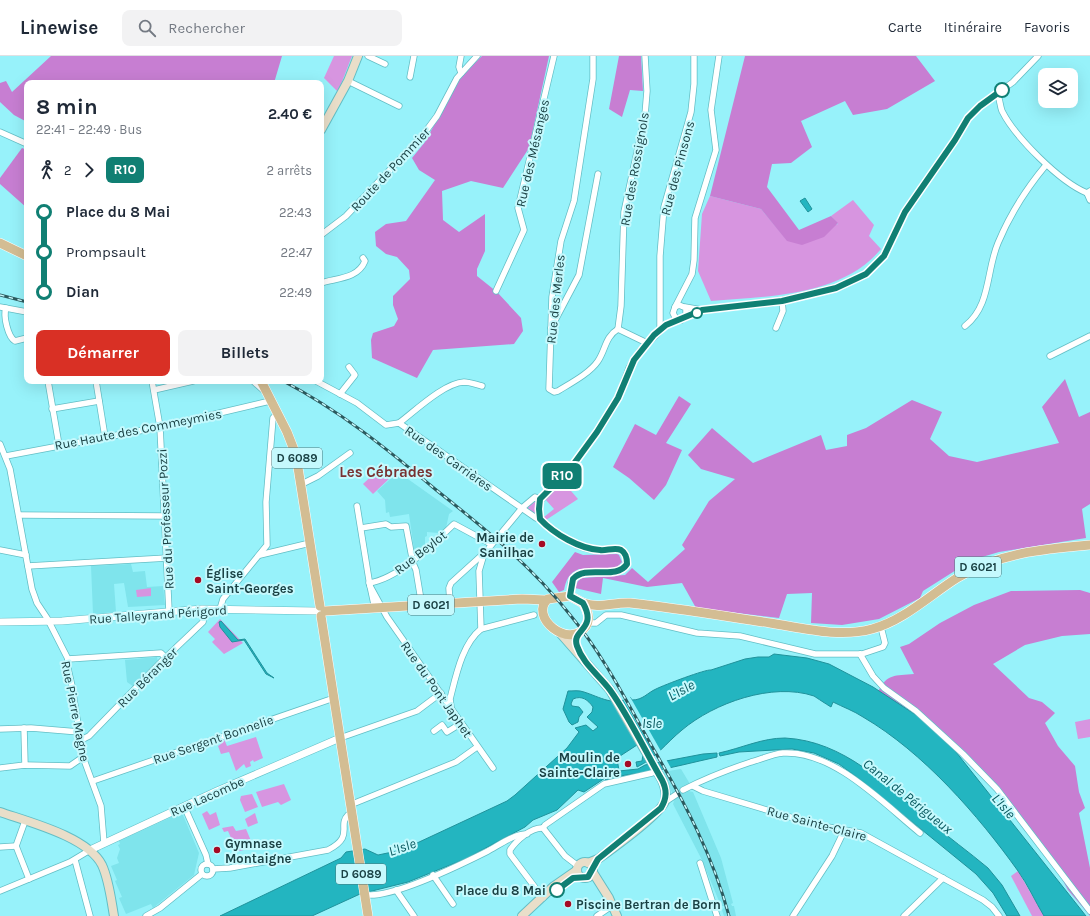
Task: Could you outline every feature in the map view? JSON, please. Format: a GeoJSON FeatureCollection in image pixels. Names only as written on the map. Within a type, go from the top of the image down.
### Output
{"type":"FeatureCollection","features":[{"type":"Feature","properties":{"kind":"main road"},"geometry":{"type":"LineString","coordinates":[[324,125],[348,81],[358,56]]}},
{"type":"Feature","properties":{"kind":"main road"},"geometry":{"type":"LineString","coordinates":[[0,243],[24,255]]}},
{"type":"Feature","properties":{"kind":"main road","name":"D 6089"},"geometry":{"type":"LineString","coordinates":[[262,384],[292,444],[302,484],[367,916]]}},
{"type":"Feature","properties":{"kind":"main road","name":"D 6021"},"geometry":{"type":"LineString","coordinates":[[583,603],[598,606],[618,602],[839,633],[870,630],[881,627],[958,578],[992,561],[1032,550],[1090,545]]}},
{"type":"Feature","properties":{"kind":"main road"},"geometry":{"type":"LineString","coordinates":[[538,614],[546,600],[554,597],[570,596],[583,603],[588,620],[579,633],[576,644],[582,657]]}},
{"type":"Feature","properties":{"kind":"main road"},"geometry":{"type":"LineString","coordinates":[[522,599],[533,604],[538,614],[560,633],[614,696],[662,780],[666,792],[664,802],[656,813],[598,859],[591,868],[588,877],[580,873]]}},
{"type":"Feature","properties":{"kind":"main road","name":"D 6021"},"geometry":{"type":"LineString","coordinates":[[321,611],[522,599],[546,600]]}},
{"type":"Feature","properties":{"kind":"main road","name":"D 6021"},"geometry":{"type":"LineString","coordinates":[[588,620],[599,608],[618,602]]}},
{"type":"Feature","properties":{"kind":"main road"},"geometry":{"type":"LineString","coordinates":[[560,633],[568,635],[579,633]]}},
{"type":"Feature","properties":{"kind":"main road"},"geometry":{"type":"LineString","coordinates":[[0,812],[80,843],[90,850],[103,867],[114,916]]}},
{"type":"Feature","properties":{"kind":"main road"},"geometry":{"type":"LineString","coordinates":[[580,873],[581,863],[591,868],[611,901],[617,916]]}},
{"type":"Feature","properties":{"kind":"main road"},"geometry":{"type":"LineString","coordinates":[[522,916],[543,898],[554,886],[580,873]]}},
{"type":"Feature","properties":{"kind":"main road"},"geometry":{"type":"LineString","coordinates":[[580,873],[611,901]]}},
{"type":"Feature","properties":{"kind":"street"},"geometry":{"type":"LineString","coordinates":[[368,56],[385,64]]}},
{"type":"Feature","properties":{"kind":"street"},"geometry":{"type":"LineString","coordinates":[[410,77],[414,56]]}},
{"type":"Feature","properties":{"kind":"street"},"geometry":{"type":"LineString","coordinates":[[461,56],[459,67],[461,73]]}},
{"type":"Feature","properties":{"kind":"street","name":"Route de Pommier"},"geometry":{"type":"LineString","coordinates":[[324,233],[346,216],[423,135],[435,120],[450,89],[461,73],[477,56]]}},
{"type":"Feature","properties":{"kind":"street","name":"Rue des Mésanges"},"geometry":{"type":"LineString","coordinates":[[496,290],[524,230],[518,208],[554,56]]}},
{"type":"Feature","properties":{"kind":"street","name":"Rue des Merles"},"geometry":{"type":"LineString","coordinates":[[593,56],[593,79],[574,201],[562,241],[555,279],[548,387],[554,392],[563,388],[594,366],[599,360],[610,335],[618,329]]}},
{"type":"Feature","properties":{"kind":"street","name":"Rue des Rossignols"},"geometry":{"type":"LineString","coordinates":[[618,329],[621,306],[624,212],[645,115],[647,91],[646,56]]}},
{"type":"Feature","properties":{"kind":"street","name":"Rue des Pinsons"},"geometry":{"type":"LineString","coordinates":[[664,327],[660,326],[660,256],[664,207],[691,112],[694,84],[694,56]]}},
{"type":"Feature","properties":{"kind":"street"},"geometry":{"type":"LineString","coordinates":[[540,519],[540,499],[570,469],[597,432],[618,398],[634,360],[647,342],[664,327],[682,297],[694,266],[694,227],[696,210],[716,150],[711,110],[719,56]]}},
{"type":"Feature","properties":{"kind":"street"},"geometry":{"type":"LineString","coordinates":[[683,319],[674,317],[674,310],[679,305],[702,310],[782,301],[836,288],[858,279],[874,267],[891,243],[905,212],[955,140],[968,118],[980,106],[1013,82],[1038,56]]}},
{"type":"Feature","properties":{"kind":"street"},"geometry":{"type":"LineString","coordinates":[[348,81],[399,106]]}},
{"type":"Feature","properties":{"kind":"street"},"geometry":{"type":"LineString","coordinates":[[997,94],[1002,110],[1009,122],[1046,165],[1077,189],[1088,192],[1090,200]]}},
{"type":"Feature","properties":{"kind":"street"},"geometry":{"type":"LineString","coordinates":[[0,132],[24,143]]}},
{"type":"Feature","properties":{"kind":"street"},"geometry":{"type":"LineString","coordinates":[[965,326],[978,313],[997,244],[1025,190],[1046,165]]}},
{"type":"Feature","properties":{"kind":"street"},"geometry":{"type":"LineString","coordinates":[[551,328],[579,275],[598,174]]}},
{"type":"Feature","properties":{"kind":"street"},"geometry":{"type":"LineString","coordinates":[[324,282],[348,276],[363,264],[365,261],[363,258]]}},
{"type":"Feature","properties":{"kind":"street"},"geometry":{"type":"LineString","coordinates":[[682,297],[684,307],[687,312],[683,319]]}},
{"type":"Feature","properties":{"kind":"street"},"geometry":{"type":"LineString","coordinates":[[776,328],[783,311],[782,301]]}},
{"type":"Feature","properties":{"kind":"street"},"geometry":{"type":"LineString","coordinates":[[24,312],[3,308],[11,338],[15,341],[24,339]]}},
{"type":"Feature","properties":{"kind":"street"},"geometry":{"type":"LineString","coordinates":[[664,327],[702,310]]}},
{"type":"Feature","properties":{"kind":"street"},"geometry":{"type":"LineString","coordinates":[[618,329],[647,342]]}},
{"type":"Feature","properties":{"kind":"street"},"geometry":{"type":"LineString","coordinates":[[1050,356],[1090,336]]}},
{"type":"Feature","properties":{"kind":"street"},"geometry":{"type":"LineString","coordinates":[[340,394],[356,375],[348,367]]}},
{"type":"Feature","properties":{"kind":"street"},"geometry":{"type":"LineString","coordinates":[[400,423],[438,393],[464,382],[482,386]]}},
{"type":"Feature","properties":{"kind":"street"},"geometry":{"type":"LineString","coordinates":[[48,384],[59,445]]}},
{"type":"Feature","properties":{"kind":"street"},"geometry":{"type":"LineString","coordinates":[[96,384],[105,437]]}},
{"type":"Feature","properties":{"kind":"street","name":"Rue du Professeur Pozzi"},"geometry":{"type":"LineString","coordinates":[[153,384],[160,427],[169,610]]}},
{"type":"Feature","properties":{"kind":"street"},"geometry":{"type":"LineString","coordinates":[[154,390],[180,384]]}},
{"type":"Feature","properties":{"kind":"street"},"geometry":{"type":"LineString","coordinates":[[257,384],[265,391]]}},
{"type":"Feature","properties":{"kind":"street","name":"Rue des Carrières"},"geometry":{"type":"LineString","coordinates":[[322,384],[357,403],[386,425],[400,423],[540,519],[565,538],[585,549],[616,549],[621,550],[626,555],[627,564],[621,569],[581,573],[576,576],[571,583],[570,596]]}},
{"type":"Feature","properties":{"kind":"street"},"geometry":{"type":"LineString","coordinates":[[52,409],[99,401]]}},
{"type":"Feature","properties":{"kind":"street","name":"Rue Haute des Commeymies"},"geometry":{"type":"LineString","coordinates":[[6,456],[160,427],[270,401]]}},
{"type":"Feature","properties":{"kind":"street"},"geometry":{"type":"LineString","coordinates":[[220,609],[223,599],[267,545],[267,486],[273,418],[277,414]]}},
{"type":"Feature","properties":{"kind":"street","name":"Rue Pierre Magne"},"geometry":{"type":"LineString","coordinates":[[0,444],[10,469],[32,589],[37,603],[49,621],[68,660],[67,664],[83,757],[101,806],[104,843]]}},
{"type":"Feature","properties":{"kind":"street"},"geometry":{"type":"LineString","coordinates":[[302,484],[318,476],[350,453]]}},
{"type":"Feature","properties":{"kind":"street"},"geometry":{"type":"LineString","coordinates":[[450,604],[449,588],[451,582],[484,554],[522,508],[535,498],[540,499]]}},
{"type":"Feature","properties":{"kind":"street"},"geometry":{"type":"LineString","coordinates":[[357,506],[370,585],[378,608]]}},
{"type":"Feature","properties":{"kind":"street"},"geometry":{"type":"LineString","coordinates":[[19,515],[165,516]]}},
{"type":"Feature","properties":{"kind":"street"},"geometry":{"type":"LineString","coordinates":[[361,528],[386,524],[391,527],[406,526],[422,606]]}},
{"type":"Feature","properties":{"kind":"street","name":"Rue Beylot"},"geometry":{"type":"LineString","coordinates":[[370,585],[385,579],[428,549],[454,524],[491,544]]}},
{"type":"Feature","properties":{"kind":"street"},"geometry":{"type":"LineString","coordinates":[[259,555],[310,543]]}},
{"type":"Feature","properties":{"kind":"street"},"geometry":{"type":"LineString","coordinates":[[0,550],[26,555]]}},
{"type":"Feature","properties":{"kind":"street"},"geometry":{"type":"LineString","coordinates":[[481,629],[479,571],[484,554]]}},
{"type":"Feature","properties":{"kind":"street"},"geometry":{"type":"LineString","coordinates":[[28,566],[167,558]]}},
{"type":"Feature","properties":{"kind":"street","name":"Rue Talleyrand Périgord"},"geometry":{"type":"LineString","coordinates":[[0,622],[49,621],[205,608],[321,611]]}},
{"type":"Feature","properties":{"kind":"street","name":"Rue Béranger"},"geometry":{"type":"LineString","coordinates":[[80,740],[89,736],[203,622],[205,608]]}},
{"type":"Feature","properties":{"kind":"street","name":"Rue du Pont Japhet"},"geometry":{"type":"LineString","coordinates":[[378,608],[451,706],[460,724],[493,768]]}},
{"type":"Feature","properties":{"kind":"street"},"geometry":{"type":"LineString","coordinates":[[451,706],[450,699],[464,654],[473,635],[481,629],[538,614]]}},
{"type":"Feature","properties":{"kind":"street"},"geometry":{"type":"LineString","coordinates":[[588,620],[596,623],[606,615],[621,615],[697,633],[740,636],[815,654],[860,654],[876,650],[885,646],[881,627]]}},
{"type":"Feature","properties":{"kind":"street"},"geometry":{"type":"LineString","coordinates":[[68,660],[161,653],[166,658]]}},
{"type":"Feature","properties":{"kind":"street"},"geometry":{"type":"LineString","coordinates":[[860,654],[873,676],[884,688],[916,711],[963,754],[997,789],[1090,911]]}},
{"type":"Feature","properties":{"kind":"street"},"geometry":{"type":"LineString","coordinates":[[340,738],[417,711],[441,693]]}},
{"type":"Feature","properties":{"kind":"street","name":"Rue Sergent Bonnelie"},"geometry":{"type":"LineString","coordinates":[[93,781],[334,698]]}},
{"type":"Feature","properties":{"kind":"street"},"geometry":{"type":"LineString","coordinates":[[434,732],[442,725],[447,732],[460,724]]}},
{"type":"Feature","properties":{"kind":"street"},"geometry":{"type":"LineString","coordinates":[[24,728],[25,765]]}},
{"type":"Feature","properties":{"kind":"street"},"geometry":{"type":"LineString","coordinates":[[0,729],[24,728],[79,732]]}},
{"type":"Feature","properties":{"kind":"street","name":"Rue Lacombe"},"geometry":{"type":"LineString","coordinates":[[90,850],[184,806],[340,738]]}},
{"type":"Feature","properties":{"kind":"street"},"geometry":{"type":"LineString","coordinates":[[325,744],[334,746],[342,755]]}},
{"type":"Feature","properties":{"kind":"street"},"geometry":{"type":"LineString","coordinates":[[184,806],[206,855],[208,864],[213,869],[223,869],[328,850],[338,845],[345,836],[345,819],[351,810],[456,762],[477,747]]}},
{"type":"Feature","properties":{"kind":"street"},"geometry":{"type":"LineString","coordinates":[[684,790],[722,771],[774,754],[792,753],[811,756],[833,765],[847,774],[920,833]]}},
{"type":"Feature","properties":{"kind":"street"},"geometry":{"type":"LineString","coordinates":[[0,768],[25,765],[70,766],[83,757]]}},
{"type":"Feature","properties":{"kind":"street"},"geometry":{"type":"LineString","coordinates":[[543,898],[510,854],[511,848],[527,834],[539,828],[543,828],[604,784],[652,773]]}},
{"type":"Feature","properties":{"kind":"street","name":"Rue Sainte-Claire"},"geometry":{"type":"LineString","coordinates":[[693,786],[703,792],[789,817],[844,831],[861,833],[982,900],[997,914]]}},
{"type":"Feature","properties":{"kind":"street"},"geometry":{"type":"LineString","coordinates":[[664,802],[677,794]]}},
{"type":"Feature","properties":{"kind":"street"},"geometry":{"type":"LineString","coordinates":[[24,821],[16,846],[29,879]]}},
{"type":"Feature","properties":{"kind":"street"},"geometry":{"type":"LineString","coordinates":[[543,828],[580,873]]}},
{"type":"Feature","properties":{"kind":"street"},"geometry":{"type":"LineString","coordinates":[[793,916],[832,856],[844,831]]}},
{"type":"Feature","properties":{"kind":"street"},"geometry":{"type":"LineString","coordinates":[[369,895],[376,895],[396,890],[466,862],[517,836],[527,834]]}},
{"type":"Feature","properties":{"kind":"street"},"geometry":{"type":"LineString","coordinates":[[0,847],[16,846]]}},
{"type":"Feature","properties":{"kind":"street"},"geometry":{"type":"LineString","coordinates":[[0,891],[75,860],[90,850]]}},
{"type":"Feature","properties":{"kind":"street"},"geometry":{"type":"LineString","coordinates":[[75,860],[90,916]]}},
{"type":"Feature","properties":{"kind":"street"},"geometry":{"type":"LineString","coordinates":[[700,863],[717,916]]}},
{"type":"Feature","properties":{"kind":"street"},"geometry":{"type":"LineString","coordinates":[[202,874],[201,868],[208,864]]}},
{"type":"Feature","properties":{"kind":"street"},"geometry":{"type":"LineString","coordinates":[[202,874],[209,876],[213,869]]}},
{"type":"Feature","properties":{"kind":"street"},"geometry":{"type":"LineString","coordinates":[[147,916],[160,908],[202,874]]}},
{"type":"Feature","properties":{"kind":"street"},"geometry":{"type":"LineString","coordinates":[[433,875],[454,904]]}},
{"type":"Feature","properties":{"kind":"street"},"geometry":{"type":"LineString","coordinates":[[904,916],[943,878]]}},
{"type":"Feature","properties":{"kind":"street"},"geometry":{"type":"LineString","coordinates":[[396,890],[414,916]]}},
{"type":"Feature","properties":{"kind":"street"},"geometry":{"type":"LineString","coordinates":[[597,916],[611,901]]}},
{"type":"Feature","properties":{"kind":"shaded area"},"geometry":{"type":"Polygon","coordinates":[[[51,56],[282,56],[275,80],[25,80],[51,56]]]}},
{"type":"Feature","properties":{"kind":"shaded area"},"geometry":{"type":"Polygon","coordinates":[[[334,56],[352,56],[338,92],[324,78],[334,56]]]}},
{"type":"Feature","properties":{"kind":"shaded area"},"geometry":{"type":"Polygon","coordinates":[[[482,56],[549,56],[529,148],[503,188],[471,181],[442,191],[443,220],[459,232],[485,214],[485,251],[477,269],[477,276],[497,292],[521,318],[523,331],[514,344],[433,350],[417,378],[372,358],[371,340],[373,333],[394,326],[398,319],[393,305],[393,296],[410,279],[409,270],[397,257],[386,254],[376,246],[375,232],[386,224],[406,221],[435,180],[419,170],[412,158],[425,142],[460,77],[482,56]]]}},
{"type":"Feature","properties":{"kind":"shaded area"},"geometry":{"type":"Polygon","coordinates":[[[619,56],[641,56],[643,91],[630,90],[622,117],[609,109],[619,56]]]}},
{"type":"Feature","properties":{"kind":"shaded area"},"geometry":{"type":"Polygon","coordinates":[[[745,56],[916,56],[935,81],[887,109],[853,115],[845,101],[801,121],[812,147],[791,163],[772,164],[767,187],[799,230],[831,216],[838,223],[824,237],[802,245],[787,241],[761,209],[710,196],[745,56]]]}},
{"type":"Feature","properties":{"kind":"shaded area"},"geometry":{"type":"Polygon","coordinates":[[[6,81],[12,92],[24,81],[24,120],[14,115],[0,102],[0,83],[6,81]]]}},
{"type":"Feature","properties":{"kind":"shaded area"},"geometry":{"type":"Polygon","coordinates":[[[22,148],[24,149],[24,205],[0,184],[0,178],[22,148]]]}},
{"type":"Feature","properties":{"kind":"shaded area"},"geometry":{"type":"Polygon","coordinates":[[[710,196],[761,209],[787,240],[838,224],[831,216],[853,200],[874,225],[869,236],[881,249],[865,265],[846,277],[825,285],[779,295],[711,301],[698,271],[702,214],[710,196]]]}},
{"type":"Feature","properties":{"kind":"shaded area"},"geometry":{"type":"Polygon","coordinates":[[[1065,379],[1079,417],[1090,412],[1090,504],[1082,509],[1086,538],[999,552],[972,560],[923,591],[920,598],[879,619],[842,625],[811,623],[812,593],[787,594],[779,618],[696,608],[682,583],[647,587],[603,578],[601,594],[575,588],[578,581],[582,578],[625,575],[632,568],[648,582],[685,549],[682,545],[709,501],[735,479],[701,469],[688,455],[712,428],[753,463],[821,435],[826,450],[847,446],[847,435],[866,428],[912,400],[942,412],[930,439],[949,456],[977,462],[1059,443],[1042,407],[1065,379]]]}},
{"type":"Feature","properties":{"kind":"shaded area"},"geometry":{"type":"Polygon","coordinates":[[[679,396],[691,404],[666,443],[682,450],[666,485],[654,500],[629,478],[613,467],[635,424],[656,435],[679,396]]]}},
{"type":"Feature","properties":{"kind":"shaded area"},"geometry":{"type":"Polygon","coordinates":[[[382,466],[392,476],[373,494],[363,484],[382,466]]]}},
{"type":"Feature","properties":{"kind":"shaded area"},"geometry":{"type":"Polygon","coordinates":[[[398,472],[453,511],[449,514],[446,528],[438,533],[427,532],[427,536],[425,537],[425,547],[414,549],[409,514],[390,517],[389,512],[386,513],[385,500],[377,491],[398,472]]]}},
{"type":"Feature","properties":{"kind":"shaded area"},"geometry":{"type":"Polygon","coordinates":[[[564,483],[578,499],[546,520],[544,517],[554,509],[545,499],[564,483]]]}},
{"type":"Feature","properties":{"kind":"shaded area"},"geometry":{"type":"Polygon","coordinates":[[[535,500],[537,515],[535,516],[528,511],[528,506],[535,500]]]}},
{"type":"Feature","properties":{"kind":"shaded area"},"geometry":{"type":"Polygon","coordinates":[[[575,552],[583,555],[617,554],[622,562],[616,568],[579,569],[570,575],[564,590],[559,592],[552,582],[575,552]]]}},
{"type":"Feature","properties":{"kind":"shaded area"},"geometry":{"type":"Polygon","coordinates":[[[131,564],[133,572],[145,571],[147,587],[163,586],[165,605],[128,607],[124,583],[114,584],[116,612],[93,614],[91,566],[131,564]]]}},
{"type":"Feature","properties":{"kind":"shaded area"},"geometry":{"type":"Polygon","coordinates":[[[151,588],[151,596],[137,597],[136,590],[151,588]]]}},
{"type":"Feature","properties":{"kind":"shaded area"},"geometry":{"type":"Polygon","coordinates":[[[1080,590],[1090,593],[1090,634],[1062,636],[1025,645],[993,664],[1029,698],[1042,702],[1055,713],[1045,723],[1058,746],[1075,766],[1079,792],[1085,808],[1079,813],[1090,868],[1090,916],[1068,890],[1057,870],[1020,821],[993,789],[951,745],[918,716],[878,692],[888,678],[914,674],[900,647],[909,644],[940,623],[974,605],[1011,591],[1080,590]]]}},
{"type":"Feature","properties":{"kind":"shaded area"},"geometry":{"type":"Polygon","coordinates":[[[220,619],[243,643],[224,654],[212,642],[215,639],[208,632],[220,619]]]}},
{"type":"Feature","properties":{"kind":"shaded area"},"geometry":{"type":"Polygon","coordinates":[[[157,657],[158,662],[134,687],[127,682],[125,660],[157,657]]]}},
{"type":"Feature","properties":{"kind":"shaded area"},"geometry":{"type":"Polygon","coordinates":[[[1090,719],[1090,737],[1078,739],[1075,722],[1090,719]]]}},
{"type":"Feature","properties":{"kind":"shaded area"},"geometry":{"type":"Polygon","coordinates":[[[256,737],[263,758],[254,762],[253,760],[250,762],[251,766],[246,768],[244,764],[236,771],[229,752],[221,754],[218,746],[221,744],[220,740],[224,739],[227,746],[256,737]]]}},
{"type":"Feature","properties":{"kind":"shaded area"},"geometry":{"type":"Polygon","coordinates":[[[681,769],[690,784],[685,792],[693,792],[721,858],[733,903],[731,904],[734,906],[736,916],[724,916],[722,910],[724,906],[721,906],[702,860],[673,804],[675,798],[661,772],[681,769]]]}},
{"type":"Feature","properties":{"kind":"shaded area"},"geometry":{"type":"Polygon","coordinates":[[[284,784],[291,800],[281,805],[278,802],[262,807],[256,792],[284,784]]]}},
{"type":"Feature","properties":{"kind":"shaded area"},"geometry":{"type":"Polygon","coordinates":[[[252,794],[258,807],[245,812],[240,800],[241,796],[252,794]]]}},
{"type":"Feature","properties":{"kind":"shaded area"},"geometry":{"type":"Polygon","coordinates":[[[207,811],[210,815],[216,812],[220,825],[209,830],[202,814],[207,811]]]}},
{"type":"Feature","properties":{"kind":"shaded area"},"geometry":{"type":"Polygon","coordinates":[[[255,813],[258,823],[248,827],[245,819],[255,813]]]}},
{"type":"Feature","properties":{"kind":"shaded area"},"geometry":{"type":"Polygon","coordinates":[[[178,814],[183,815],[199,853],[194,875],[153,908],[151,904],[126,914],[119,898],[122,897],[115,881],[117,880],[111,866],[119,863],[117,858],[120,849],[118,845],[120,844],[119,841],[178,814]]]}},
{"type":"Feature","properties":{"kind":"shaded area"},"geometry":{"type":"Polygon","coordinates":[[[233,826],[236,831],[246,829],[254,848],[239,851],[237,846],[235,847],[228,831],[224,832],[222,828],[233,826]]]}},
{"type":"Feature","properties":{"kind":"shaded area"},"geometry":{"type":"Polygon","coordinates":[[[1018,871],[1044,916],[1032,916],[1011,876],[1018,871]]]}},
{"type":"Feature","properties":{"kind":"water"},"geometry":{"type":"Polygon","coordinates":[[[805,198],[812,209],[808,212],[800,201],[805,198]]]}},
{"type":"Feature","properties":{"kind":"water"},"geometry":{"type":"Polygon","coordinates":[[[221,621],[238,640],[245,639],[267,673],[274,678],[266,674],[244,640],[232,642],[220,627],[219,622],[221,621]]]}},
{"type":"Feature","properties":{"kind":"water","name":"Isle"},"geometry":{"type":"Polygon","coordinates":[[[774,654],[807,658],[829,664],[873,687],[919,717],[956,752],[1086,916],[1044,916],[1018,871],[967,807],[928,766],[885,731],[860,715],[833,702],[831,707],[814,696],[798,692],[780,692],[762,693],[710,711],[695,720],[655,755],[637,767],[636,762],[642,761],[643,754],[637,745],[617,758],[619,771],[638,769],[645,765],[703,754],[717,753],[717,757],[666,769],[606,780],[605,778],[584,792],[578,790],[557,810],[533,820],[525,827],[465,859],[408,882],[360,894],[312,916],[220,916],[341,858],[346,852],[365,849],[378,855],[402,850],[507,801],[567,748],[579,732],[575,728],[586,725],[593,731],[598,727],[587,717],[592,712],[593,707],[587,700],[582,698],[573,699],[571,704],[572,706],[579,707],[583,712],[579,717],[578,722],[572,725],[569,722],[563,709],[568,691],[582,691],[613,701],[624,700],[630,697],[632,700],[636,700],[660,687],[708,670],[745,659],[769,657],[774,654]]]}},
{"type":"Feature","properties":{"kind":"water"},"geometry":{"type":"Polygon","coordinates":[[[785,738],[806,741],[826,747],[845,756],[880,779],[988,868],[1002,885],[1020,916],[1007,916],[993,893],[976,874],[839,764],[814,753],[792,749],[739,752],[720,756],[719,753],[760,741],[785,738]]]}},
{"type":"Feature","properties":{"kind":"pier"},"geometry":{"type":"Polygon","coordinates":[[[629,695],[662,753],[657,758],[623,699],[629,695]]]}},
{"type":"Feature","properties":{"kind":"pier"},"geometry":{"type":"Polygon","coordinates":[[[666,759],[672,770],[664,771],[658,760],[666,759]]]}},
{"type":"Feature","properties":{"kind":"railway"},"geometry":{"type":"LineString","coordinates":[[0,295],[24,301]]}},
{"type":"Feature","properties":{"kind":"railway"},"geometry":{"type":"LineString","coordinates":[[289,384],[324,404],[399,459],[507,548],[556,598],[583,631],[605,664],[677,790],[697,830],[715,872],[729,916]]}},
{"type":"Feature","properties":{"kind":"bus line","name":"R10"},"geometry":{"type":"LineString","coordinates":[[557,890],[573,878],[586,878],[590,876],[598,859],[661,808],[666,796],[666,788],[614,696],[589,667],[576,644],[579,633],[588,623],[588,616],[587,610],[583,603],[570,596],[571,583],[573,579],[581,573],[616,571],[621,569],[627,564],[626,555],[621,550],[616,549],[585,549],[565,538],[540,519],[540,499],[570,469],[588,445],[614,406],[629,368],[634,360],[647,342],[666,325],[702,310],[772,303],[836,288],[858,279],[874,267],[884,256],[905,212],[955,140],[968,118],[980,106],[1002,90]]}},
{"type":"Feature","properties":{"kind":"place","name":"Mairie de Sanilhac"},"geometry":{"type":"Point","coordinates":[542,544]}},
{"type":"Feature","properties":{"kind":"place","name":"Église Saint-Georges"},"geometry":{"type":"Point","coordinates":[198,580]}},
{"type":"Feature","properties":{"kind":"place","name":"Moulin de Sainte-Claire"},"geometry":{"type":"Point","coordinates":[628,764]}},
{"type":"Feature","properties":{"kind":"place","name":"Gymnase Montaigne"},"geometry":{"type":"Point","coordinates":[217,850]}},
{"type":"Feature","properties":{"kind":"place","name":"Place du 8 Mai"},"geometry":{"type":"Point","coordinates":[557,890]}},
{"type":"Feature","properties":{"kind":"place","name":"Piscine Bertran de Born"},"geometry":{"type":"Point","coordinates":[568,904]}},
{"type":"Feature","properties":{"kind":"district","name":"Les Cébrades"},"geometry":{"type":"Point","coordinates":[386,472]}},
{"type":"Feature","properties":{"kind":"water label","name":"L'Isle"},"geometry":{"type":"Point","coordinates":[681,690]}},
{"type":"Feature","properties":{"kind":"water label","name":"Canal de Périgueux"},"geometry":{"type":"Point","coordinates":[908,796]}},
{"type":"Feature","properties":{"kind":"water label","name":"L'Isle"},"geometry":{"type":"Point","coordinates":[1004,806]}},
{"type":"Feature","properties":{"kind":"water label","name":"L'Isle"},"geometry":{"type":"Point","coordinates":[402,847]}}]}
